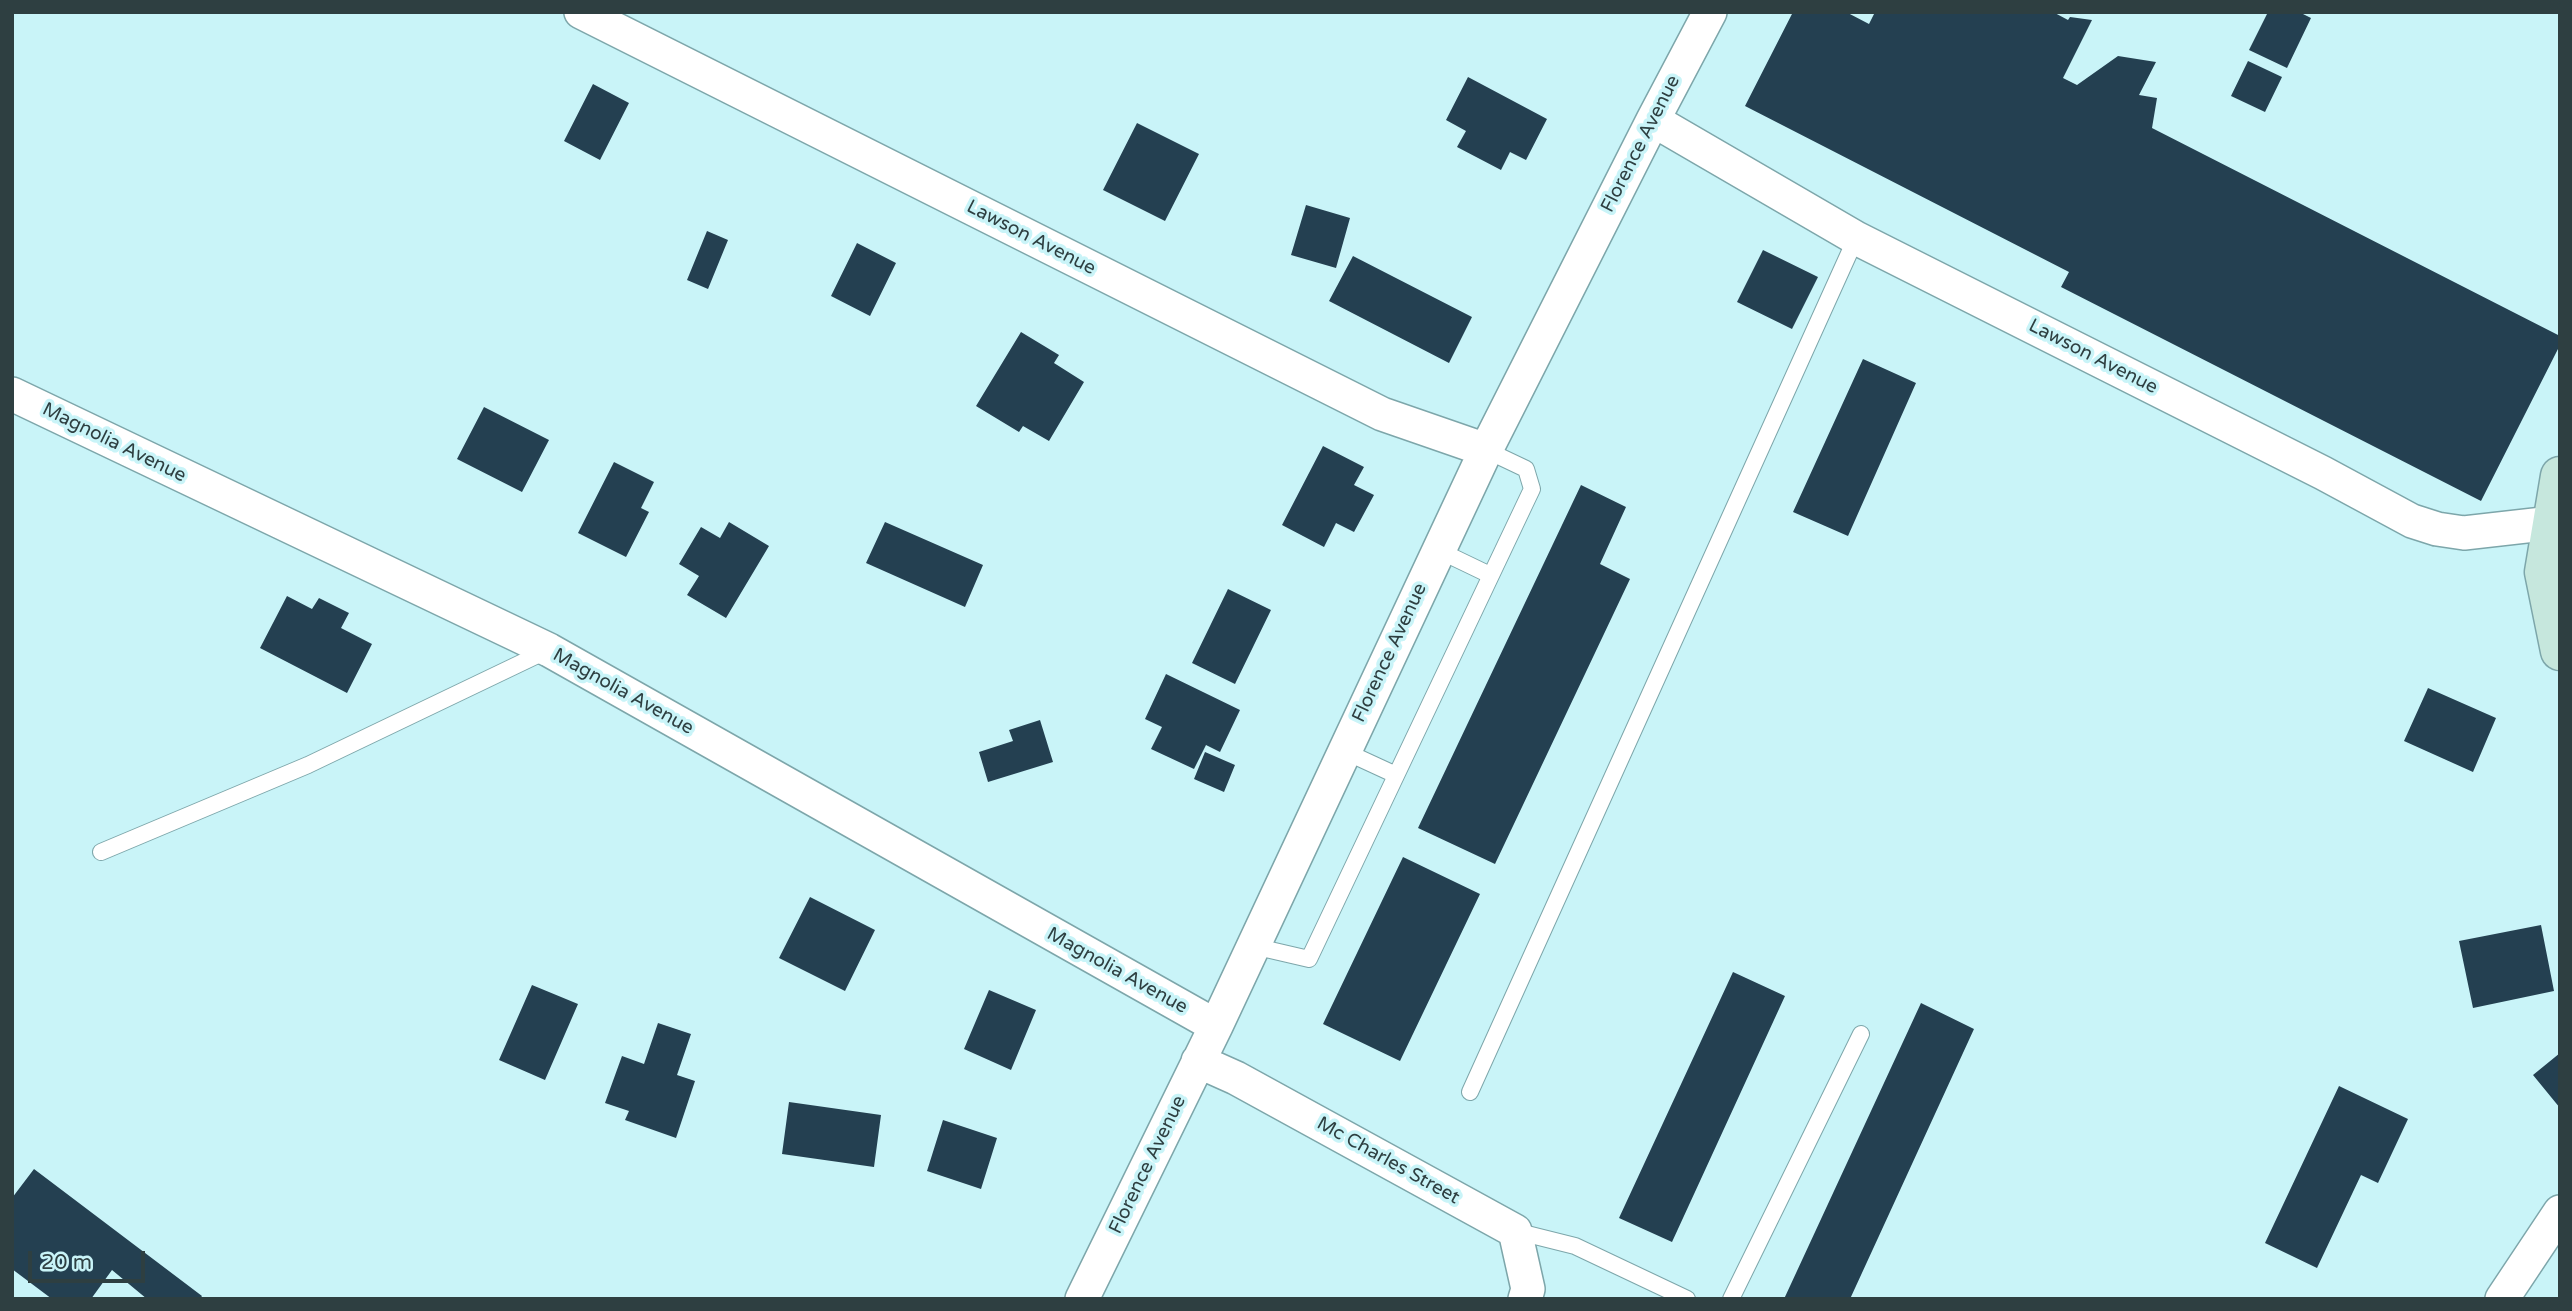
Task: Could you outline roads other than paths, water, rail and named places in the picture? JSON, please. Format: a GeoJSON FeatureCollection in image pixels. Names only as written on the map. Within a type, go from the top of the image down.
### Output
{"type":"FeatureCollection","features":[{"type":"Feature","properties":{"kind":"street","name":"Lawson Avenue"},"geometry":{"type":"LineString","coordinates":[[582,12],[1382,414],[1486,450]]}},
{"type":"Feature","properties":{"kind":"street","name":"Florence Avenue"},"geometry":{"type":"LineString","coordinates":[[1082,1299],[1216,1026],[1486,450],[1710,12]]}},
{"type":"Feature","properties":{"kind":"street","name":"Lawson Avenue"},"geometry":{"type":"LineString","coordinates":[[1653,120],[1856,238],[2323,473],[2412,521],[2437,529],[2464,533],[2552,523]]}},
{"type":"Feature","properties":{"kind":"street","name":"Magnolia Avenue"},"geometry":{"type":"LineString","coordinates":[[12,394],[549,650],[1216,1026]]}},
{"type":"Feature","properties":{"kind":"street"},"geometry":{"type":"LineString","coordinates":[[2560,476],[2544,572],[2560,651]]}},
{"type":"Feature","properties":{"kind":"street","name":"Mc Charles Street"},"geometry":{"type":"LineString","coordinates":[[1198,1061],[1236,1078],[1514,1231]]}},
{"type":"Feature","properties":{"kind":"street"},"geometry":{"type":"LineString","coordinates":[[2502,1299],[2560,1212]]}},
{"type":"Feature","properties":{"kind":"street"},"geometry":{"type":"LineString","coordinates":[[1514,1231],[1528,1289],[1525,1299]]}},
{"type":"Feature","properties":{"kind":"lane"},"geometry":{"type":"LineString","coordinates":[[1470,1092],[1856,238]]}},
{"type":"Feature","properties":{"kind":"lane"},"geometry":{"type":"LineString","coordinates":[[1253,946],[1309,959],[1532,489],[1527,469],[1486,450]]}},
{"type":"Feature","properties":{"kind":"lane"},"geometry":{"type":"LineString","coordinates":[[1438,551],[1490,575]]}},
{"type":"Feature","properties":{"kind":"lane"},"geometry":{"type":"LineString","coordinates":[[101,852],[308,765],[549,650]]}},
{"type":"Feature","properties":{"kind":"lane"},"geometry":{"type":"LineString","coordinates":[[1344,751],[1396,775]]}},
{"type":"Feature","properties":{"kind":"lane"},"geometry":{"type":"LineString","coordinates":[[1731,1299],[1861,1034]]}},
{"type":"Feature","properties":{"kind":"lane"},"geometry":{"type":"LineString","coordinates":[[1514,1231],[1576,1246],[1687,1299]]}}]}
